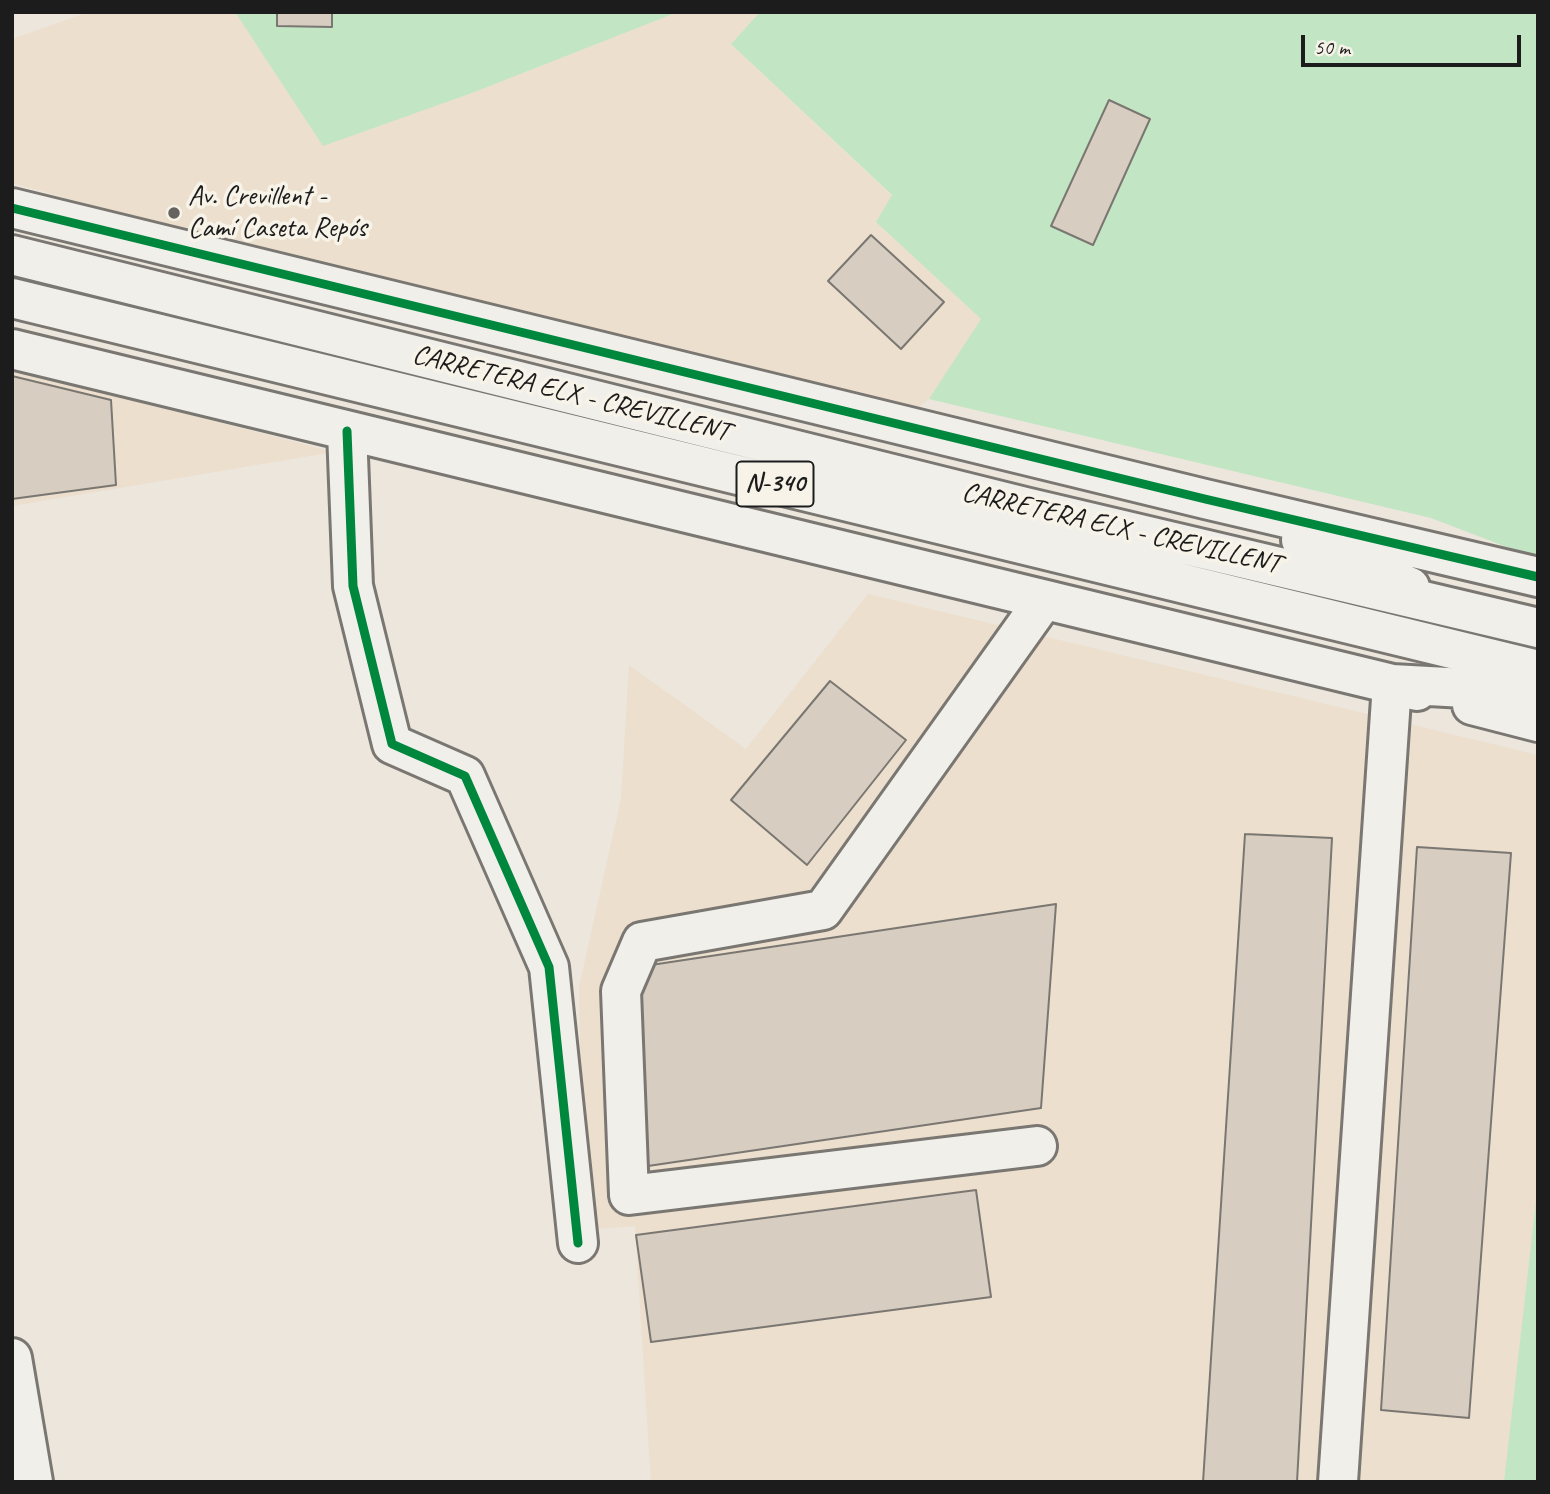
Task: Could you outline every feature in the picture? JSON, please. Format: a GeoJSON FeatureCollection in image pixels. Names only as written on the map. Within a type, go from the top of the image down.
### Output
{"type":"FeatureCollection","features":[{"type":"Feature","properties":{"kind":"main road"},"geometry":{"type":"LineString","coordinates":[[12,208],[1205,499],[1538,577]]}},
{"type":"Feature","properties":{"kind":"main road","name":"CARRETERA ELX - CREVILLENT"},"geometry":{"type":"LineString","coordinates":[[12,255],[1025,507],[1538,628]]}},
{"type":"Feature","properties":{"kind":"main road","name":"CARRETERA ELX - CREVILLENT"},"geometry":{"type":"LineString","coordinates":[[12,298],[1538,670]]}},
{"type":"Feature","properties":{"kind":"main road"},"geometry":{"type":"LineString","coordinates":[[12,349],[1392,684],[1538,722]]}},
{"type":"Feature","properties":{"kind":"main road"},"geometry":{"type":"LineString","coordinates":[[347,430],[353,586],[392,744],[465,776],[550,967],[578,1243]]}},
{"type":"Feature","properties":{"kind":"main road"},"geometry":{"type":"LineString","coordinates":[[1205,499],[1466,611]]}},
{"type":"Feature","properties":{"kind":"main road"},"geometry":{"type":"LineString","coordinates":[[1037,1146],[629,1195],[621,991],[642,942],[822,910],[1044,600]]}},
{"type":"Feature","properties":{"kind":"main road"},"geometry":{"type":"LineString","coordinates":[[1392,684],[1538,692]]}},
{"type":"Feature","properties":{"kind":"main road"},"geometry":{"type":"LineString","coordinates":[[1338,1482],[1392,684]]}},
{"type":"Feature","properties":{"kind":"main road"},"geometry":{"type":"LineString","coordinates":[[12,1358],[33,1482]]}},
{"type":"Feature","properties":{"kind":"shaded area"},"geometry":{"type":"Polygon","coordinates":[[[89,12],[235,12],[324,145],[472,93],[678,12],[760,12],[731,44],[892,196],[876,222],[982,320],[929,399],[917,408],[120,213],[12,183],[12,39],[89,12]]]}},
{"type":"Feature","properties":{"kind":"shaded area"},"geometry":{"type":"Polygon","coordinates":[[[12,369],[334,452],[12,506],[12,369]]]}},
{"type":"Feature","properties":{"kind":"shaded area"},"geometry":{"type":"Polygon","coordinates":[[[868,594],[1538,755],[1538,1482],[651,1482],[635,1226],[583,1230],[579,987],[621,799],[629,665],[746,749],[868,594]]]}},
{"type":"Feature","properties":{"kind":"green space"},"geometry":{"type":"Polygon","coordinates":[[[235,12],[678,12],[472,93],[323,146],[235,12]]]}},
{"type":"Feature","properties":{"kind":"green space"},"geometry":{"type":"Polygon","coordinates":[[[760,12],[1538,12],[1538,559],[1431,518],[929,399],[981,319],[876,222],[892,195],[731,44],[760,12]]]}},
{"type":"Feature","properties":{"kind":"green space"},"geometry":{"type":"Polygon","coordinates":[[[1538,1184],[1538,1482],[1504,1482],[1538,1184]]]}},
{"type":"Feature","properties":{"kind":"building"},"geometry":{"type":"Polygon","coordinates":[[[277,12],[332,12],[332,27],[277,26],[277,12]]]}},
{"type":"Feature","properties":{"kind":"building"},"geometry":{"type":"Polygon","coordinates":[[[1109,100],[1150,119],[1093,245],[1051,226],[1109,100]]]}},
{"type":"Feature","properties":{"kind":"building"},"geometry":{"type":"Polygon","coordinates":[[[871,235],[944,302],[901,349],[828,281],[871,235]]]}},
{"type":"Feature","properties":{"kind":"building"},"geometry":{"type":"Polygon","coordinates":[[[12,376],[111,400],[116,485],[12,499],[12,376]]]}},
{"type":"Feature","properties":{"kind":"building"},"geometry":{"type":"Polygon","coordinates":[[[830,681],[906,740],[807,865],[731,800],[830,681]]]}},
{"type":"Feature","properties":{"kind":"building"},"geometry":{"type":"Polygon","coordinates":[[[1245,834],[1332,838],[1297,1482],[1203,1482],[1245,834]]]}},
{"type":"Feature","properties":{"kind":"building"},"geometry":{"type":"Polygon","coordinates":[[[1417,847],[1511,853],[1469,1418],[1381,1410],[1417,847]]]}},
{"type":"Feature","properties":{"kind":"building"},"geometry":{"type":"Polygon","coordinates":[[[1056,904],[1041,1108],[648,1166],[637,995],[651,965],[1056,904]]]}},
{"type":"Feature","properties":{"kind":"building"},"geometry":{"type":"Polygon","coordinates":[[[976,1190],[991,1297],[651,1342],[636,1235],[976,1190]]]}},
{"type":"Feature","properties":{"kind":"cycle path"},"geometry":{"type":"LineString","coordinates":[[12,208],[1205,499],[1538,577]]}},
{"type":"Feature","properties":{"kind":"cycle path"},"geometry":{"type":"LineString","coordinates":[[347,431],[353,586],[392,744],[465,776],[549,967],[578,1243]]}},
{"type":"Feature","properties":{"kind":"place","name":"Av. Crevillent - Camí Caseta Repós"},"geometry":{"type":"Point","coordinates":[174,213]}}]}
